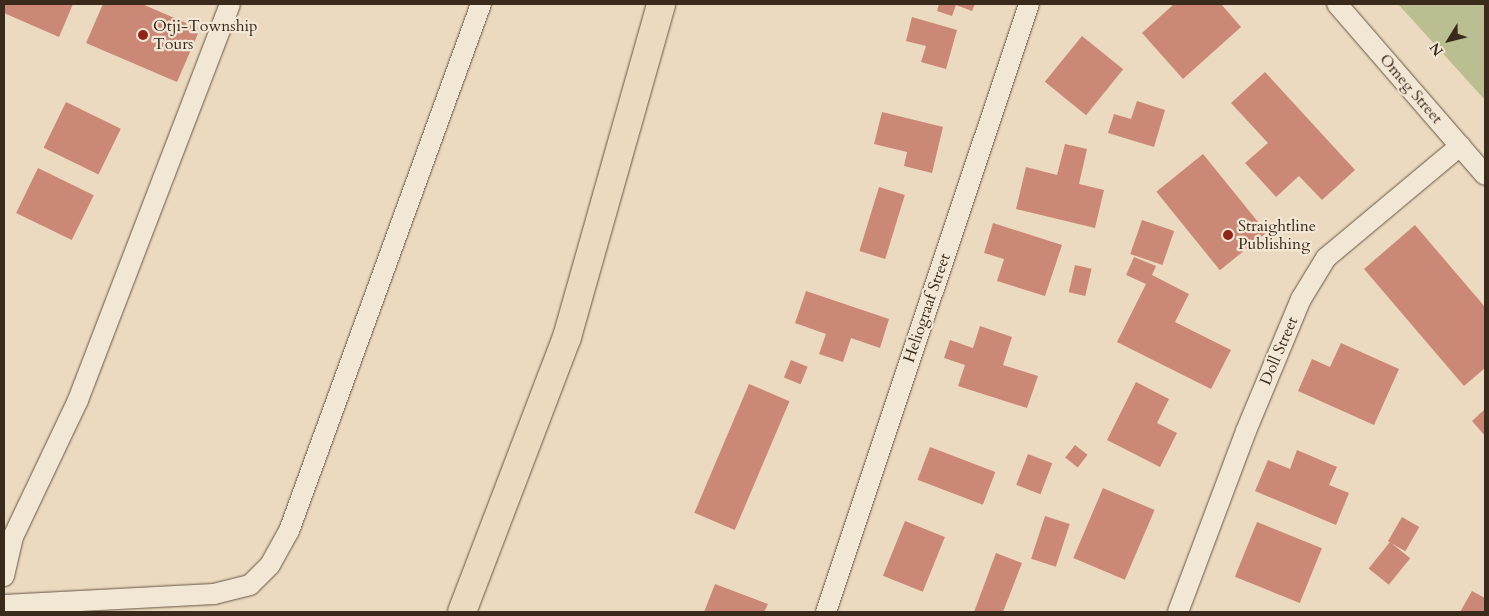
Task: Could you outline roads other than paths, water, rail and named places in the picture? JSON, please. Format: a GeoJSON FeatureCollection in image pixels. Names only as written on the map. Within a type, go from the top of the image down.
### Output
{"type":"FeatureCollection","features":[{"type":"Feature","properties":{"kind":"highway"},"geometry":{"type":"LineString","coordinates":[[462,612],[567,337],[661,4]]}},
{"type":"Feature","properties":{"kind":"street"},"geometry":{"type":"LineString","coordinates":[[4,576],[13,537],[78,400],[230,4]]}},
{"type":"Feature","properties":{"kind":"street"},"geometry":{"type":"LineString","coordinates":[[4,605],[214,594],[250,585],[270,566],[288,531],[481,4]]}},
{"type":"Feature","properties":{"kind":"street","name":"Heliograaf Street"},"geometry":{"type":"LineString","coordinates":[[826,612],[1029,4]]}},
{"type":"Feature","properties":{"kind":"street","name":"Omeg Street"},"geometry":{"type":"LineString","coordinates":[[1337,4],[1485,175]]}},
{"type":"Feature","properties":{"kind":"street","name":"Doll Street"},"geometry":{"type":"LineString","coordinates":[[1178,612],[1246,431],[1301,299],[1326,258],[1460,146]]}},
{"type":"Feature","properties":{"kind":"place","name":"Otji-Township Tours"},"geometry":{"type":"Point","coordinates":[143,35]}},
{"type":"Feature","properties":{"kind":"place","name":"Straightline Publishing"},"geometry":{"type":"Point","coordinates":[1228,235]}}]}
